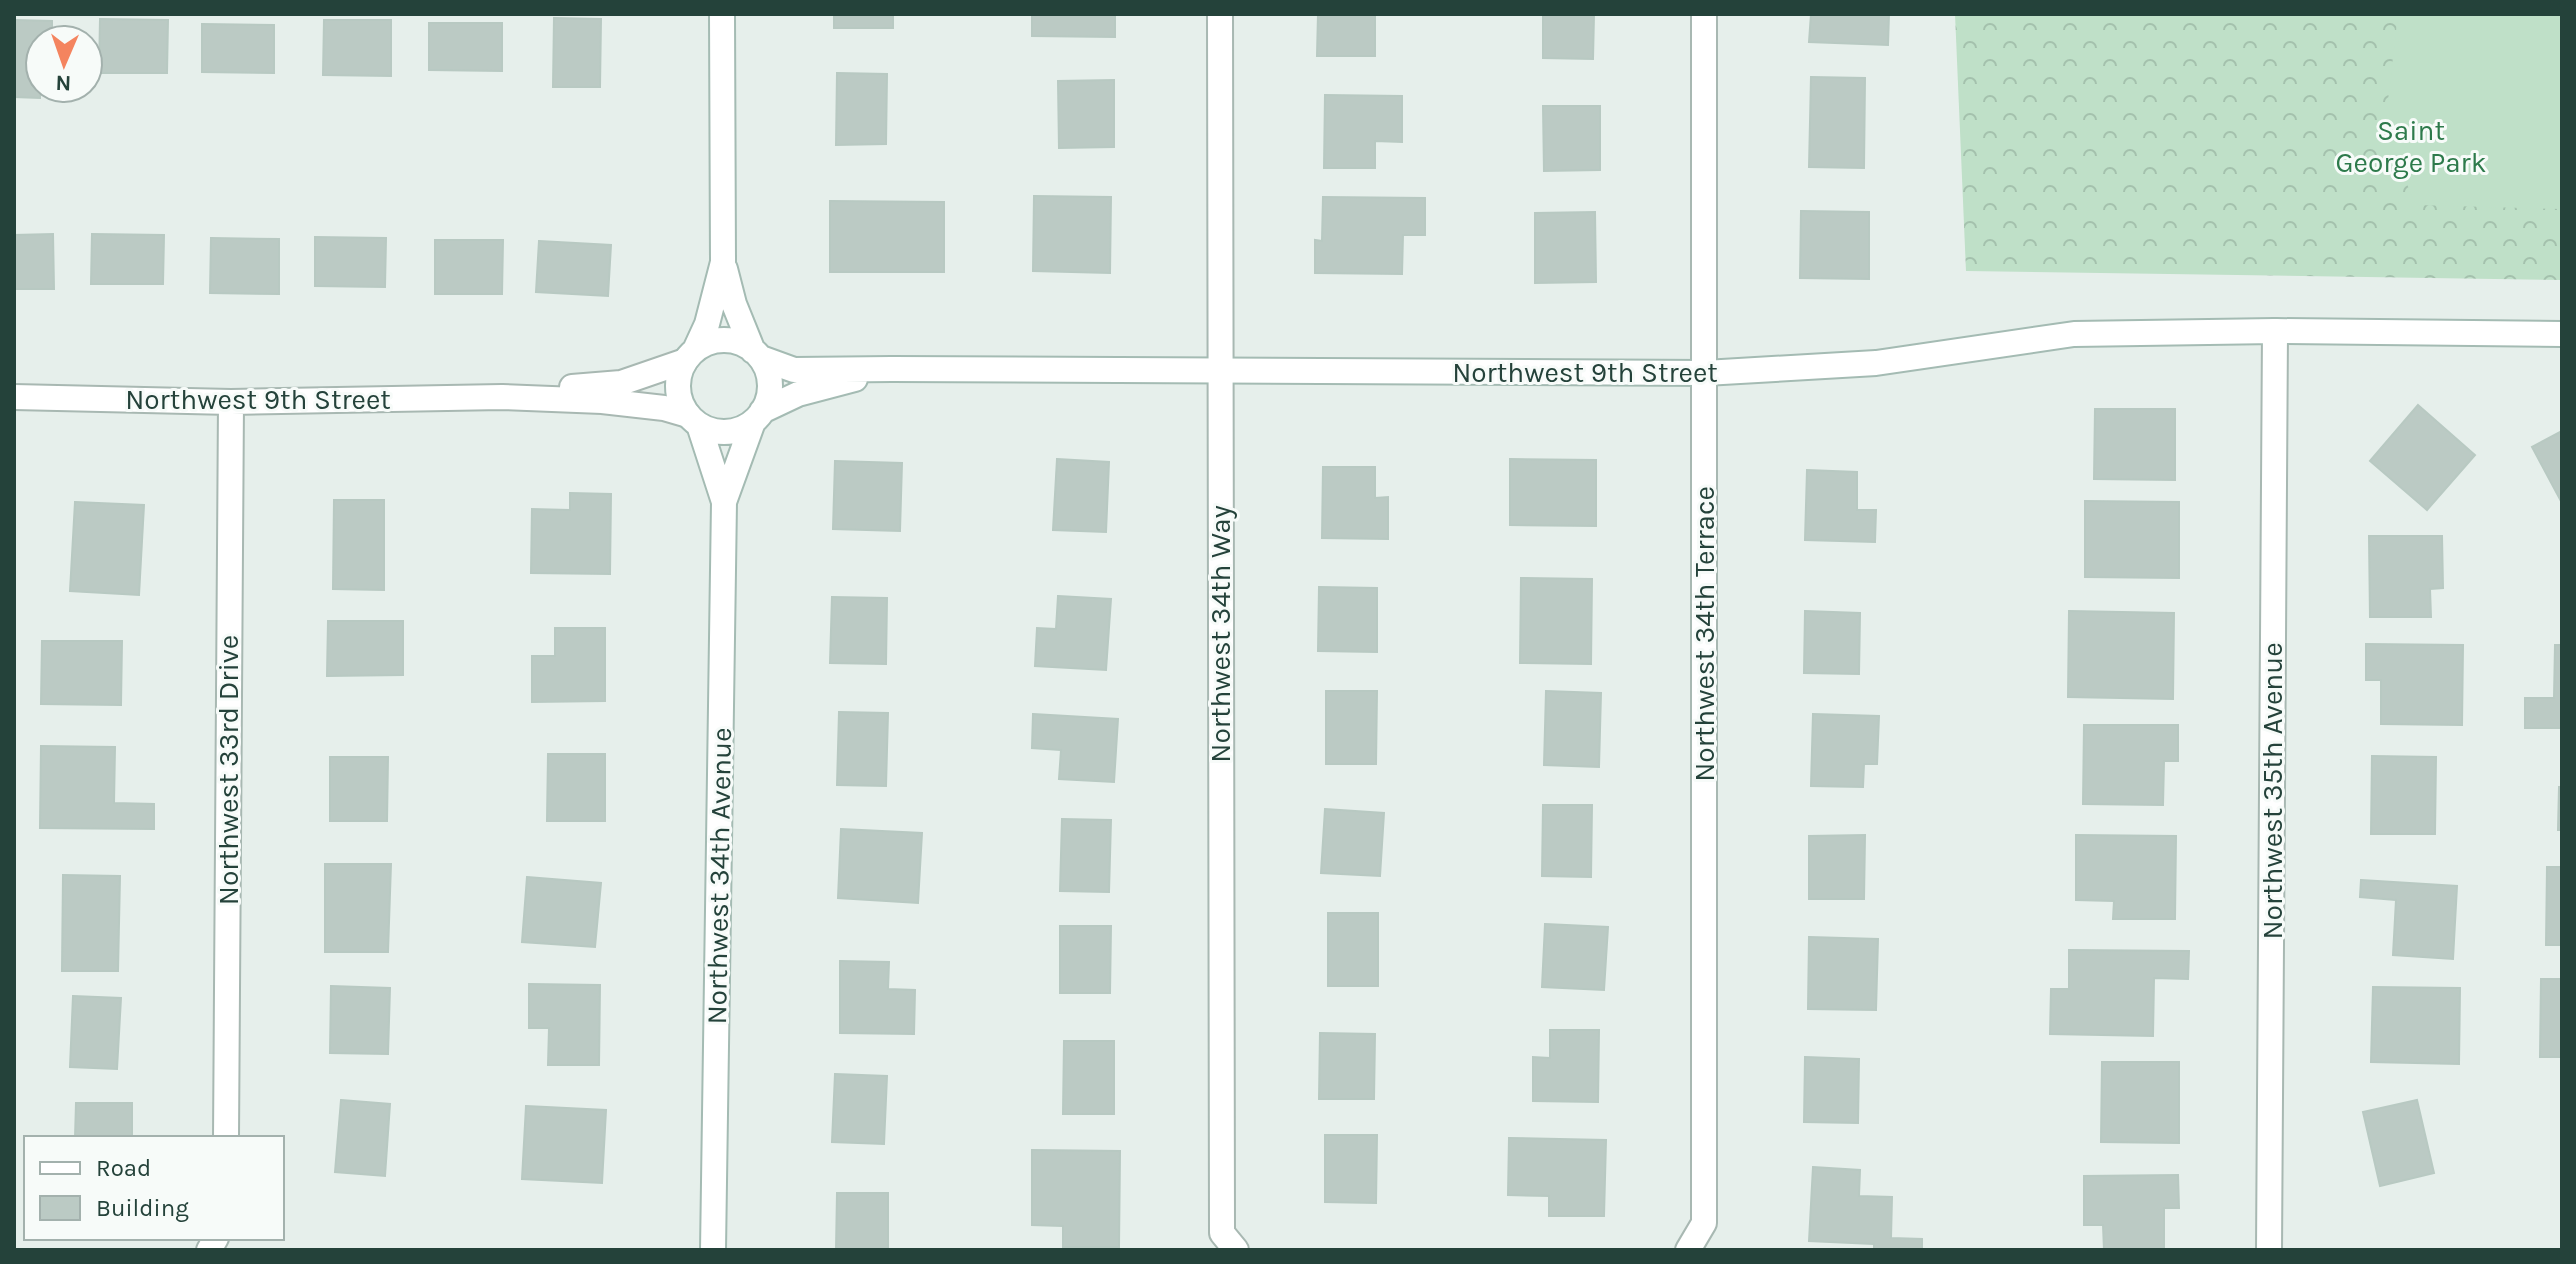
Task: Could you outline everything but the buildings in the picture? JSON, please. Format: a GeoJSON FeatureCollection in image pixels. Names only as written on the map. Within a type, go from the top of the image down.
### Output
{"type":"FeatureCollection","features":[{"type":"Feature","properties":{"kind":"street"},"geometry":{"type":"LineString","coordinates":[[722,14],[723,262],[734,304],[757,354],[768,370],[770,384],[768,399],[758,417],[740,429],[726,432],[694,420],[678,390],[679,375],[707,324],[723,262]]}},
{"type":"Feature","properties":{"kind":"street","name":"Northwest 34th Way"},"geometry":{"type":"LineString","coordinates":[[1220,14],[1222,1233],[1236,1250]]}},
{"type":"Feature","properties":{"kind":"street","name":"Northwest 34th Terrace"},"geometry":{"type":"LineString","coordinates":[[1688,1250],[1704,1223],[1704,14]]}},
{"type":"Feature","properties":{"kind":"street","name":"Northwest 9th Street"},"geometry":{"type":"LineString","coordinates":[[757,354],[794,370],[1705,373],[1876,363],[2074,334],[2275,331],[2562,334]]}},
{"type":"Feature","properties":{"kind":"street","name":"Northwest 35th Avenue"},"geometry":{"type":"LineString","coordinates":[[2269,1250],[2275,331]]}},
{"type":"Feature","properties":{"kind":"street"},"geometry":{"type":"LineString","coordinates":[[690,356],[709,342],[723,340],[737,342],[757,354]]}},
{"type":"Feature","properties":{"kind":"street","name":"Northwest 9th Street"},"geometry":{"type":"LineString","coordinates":[[502,397],[621,383],[690,356]]}},
{"type":"Feature","properties":{"kind":"street","name":"Northwest 9th Street"},"geometry":{"type":"LineString","coordinates":[[758,417],[798,394],[892,369]]}},
{"type":"Feature","properties":{"kind":"street","name":"Northwest 9th Street"},"geometry":{"type":"LineString","coordinates":[[14,397],[231,402],[502,397],[602,401],[664,408],[694,420]]}},
{"type":"Feature","properties":{"kind":"street","name":"Northwest 33rd Drive"},"geometry":{"type":"LineString","coordinates":[[226,1136],[231,402]]}},
{"type":"Feature","properties":{"kind":"street","name":"Northwest 34th Avenue"},"geometry":{"type":"LineString","coordinates":[[724,502],[758,417]]}},
{"type":"Feature","properties":{"kind":"street","name":"Northwest 34th Avenue"},"geometry":{"type":"LineString","coordinates":[[694,420],[724,502],[713,1250]]}},
{"type":"Feature","properties":{"kind":"green space","name":"Saint George Park"},"geometry":{"type":"Polygon","coordinates":[[[1955,14],[2562,14],[2562,280],[1966,271],[1955,14]]]}},
{"type":"Feature","properties":{"kind":"green space"},"geometry":{"type":"Polygon","coordinates":[[[2398,14],[2562,14],[2562,209],[2415,205],[2385,126],[2398,14]]]}}]}
